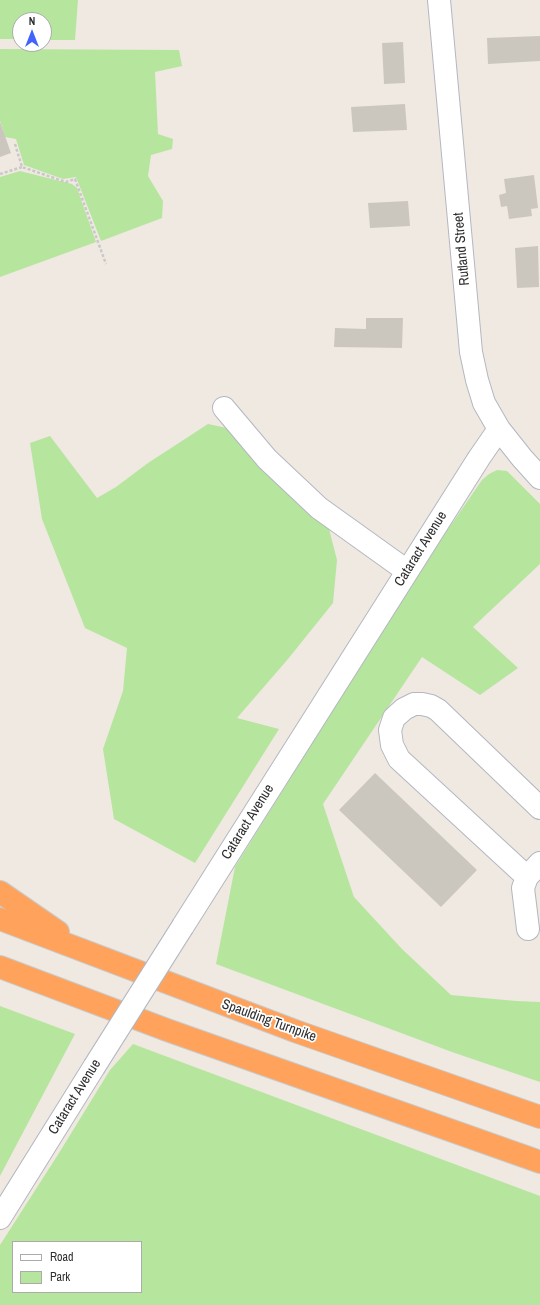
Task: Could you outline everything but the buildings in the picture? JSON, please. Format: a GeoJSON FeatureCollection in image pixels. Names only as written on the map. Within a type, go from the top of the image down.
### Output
{"type":"FeatureCollection","features":[{"type":"Feature","properties":{"kind":"highway"},"geometry":{"type":"LineString","coordinates":[[0,892],[89,953]]}},
{"type":"Feature","properties":{"kind":"highway","name":"Spaulding Turnpike"},"geometry":{"type":"LineString","coordinates":[[0,919],[294,1031],[540,1117]]}},
{"type":"Feature","properties":{"kind":"highway"},"geometry":{"type":"LineString","coordinates":[[0,967],[167,1030],[540,1162]]}},
{"type":"Feature","properties":{"kind":"street","name":"Rutland Street"},"geometry":{"type":"LineString","coordinates":[[439,0],[471,352],[484,403],[499,429],[540,478]]}},
{"type":"Feature","properties":{"kind":"street"},"geometry":{"type":"LineString","coordinates":[[224,408],[267,459],[319,508],[407,571]]}},
{"type":"Feature","properties":{"kind":"street","name":"Cataract Avenue"},"geometry":{"type":"LineString","coordinates":[[0,1218],[182,926],[479,458],[499,429]]}},
{"type":"Feature","properties":{"kind":"street"},"geometry":{"type":"LineString","coordinates":[[528,928],[522,888],[534,870],[399,759],[392,745],[390,730],[394,718],[404,708],[414,704],[431,706],[438,710],[540,808]]}},
{"type":"Feature","properties":{"kind":"path"},"geometry":{"type":"LineString","coordinates":[[15,144],[22,167]]}},
{"type":"Feature","properties":{"kind":"path"},"geometry":{"type":"LineString","coordinates":[[0,174],[22,167],[66,182],[75,179],[106,264]]}},
{"type":"Feature","properties":{"kind":"green space"},"geometry":{"type":"Polygon","coordinates":[[[0,0],[78,0],[75,40],[52,40],[52,12],[12,12],[12,39],[0,39],[0,0]]]}},
{"type":"Feature","properties":{"kind":"green space"},"geometry":{"type":"Polygon","coordinates":[[[0,49],[12,49],[12,52],[52,52],[52,49],[179,50],[182,66],[155,72],[158,134],[173,139],[172,149],[151,155],[148,176],[163,201],[162,218],[101,241],[76,177],[63,179],[24,165],[16,139],[5,137],[0,121],[0,49]]]}},
{"type":"Feature","properties":{"kind":"green space"},"geometry":{"type":"Polygon","coordinates":[[[20,171],[72,184],[77,188],[96,242],[0,277],[0,177],[20,171]]]}},
{"type":"Feature","properties":{"kind":"green space"},"geometry":{"type":"Polygon","coordinates":[[[208,424],[227,428],[329,529],[337,560],[333,603],[288,659],[237,718],[279,729],[195,863],[114,819],[103,749],[123,691],[127,648],[85,628],[42,519],[30,443],[50,436],[97,498],[116,487],[148,463],[208,424]]]}},
{"type":"Feature","properties":{"kind":"green space"},"geometry":{"type":"Polygon","coordinates":[[[497,470],[507,471],[540,504],[540,564],[473,627],[518,668],[480,695],[422,657],[323,804],[354,897],[402,949],[451,995],[540,1002],[540,1082],[452,1052],[216,964],[235,867],[420,570],[482,480],[497,470]]]}},
{"type":"Feature","properties":{"kind":"green space"},"geometry":{"type":"Polygon","coordinates":[[[0,1006],[75,1034],[0,1176],[0,1006]]]}},
{"type":"Feature","properties":{"kind":"green space"},"geometry":{"type":"Polygon","coordinates":[[[133,1044],[540,1196],[540,1305],[0,1305],[0,1245],[110,1070],[133,1044]]]}}]}
